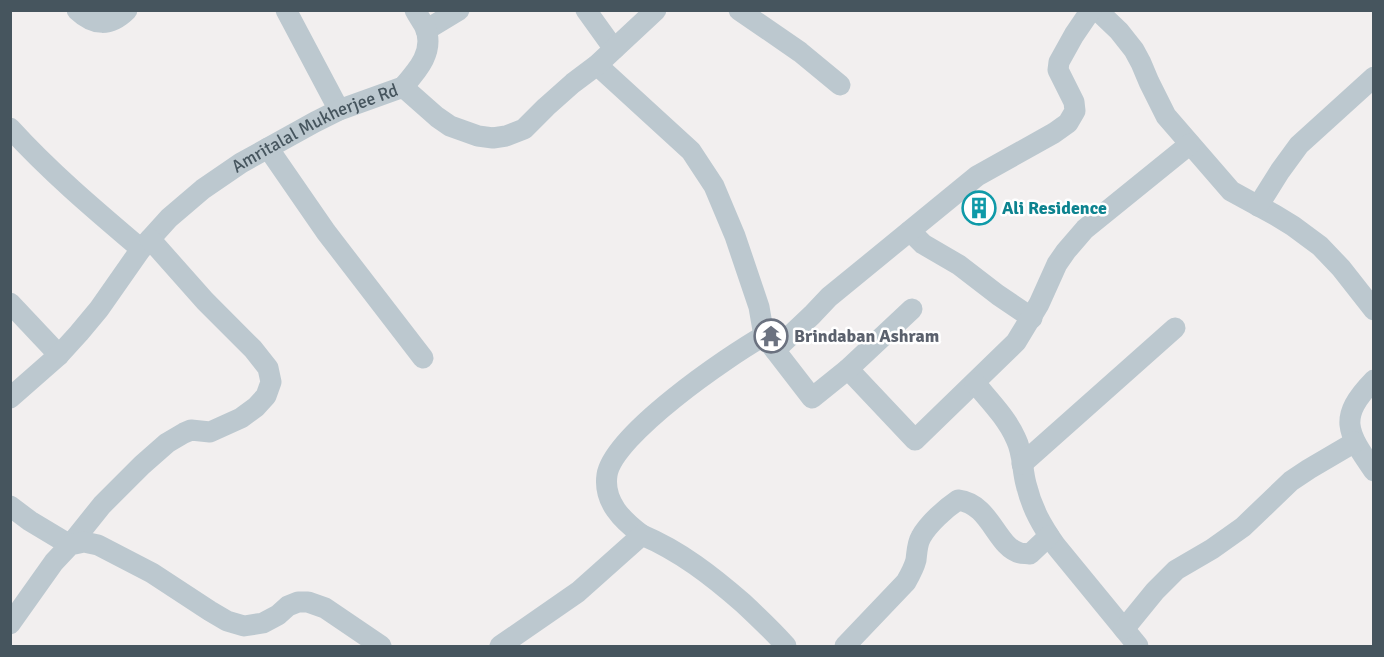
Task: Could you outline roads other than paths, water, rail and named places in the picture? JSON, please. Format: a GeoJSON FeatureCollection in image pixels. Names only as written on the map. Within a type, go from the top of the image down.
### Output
{"type":"FeatureCollection","features":[{"type":"Feature","properties":{"kind":"street"},"geometry":{"type":"LineString","coordinates":[[77,10],[83,16],[102,24],[127,10]]}},
{"type":"Feature","properties":{"kind":"street"},"geometry":{"type":"LineString","coordinates":[[286,10],[339,110]]}},
{"type":"Feature","properties":{"kind":"street"},"geometry":{"type":"LineString","coordinates":[[403,87],[420,68],[429,46],[426,30],[415,10]]}},
{"type":"Feature","properties":{"kind":"street"},"geometry":{"type":"LineString","coordinates":[[426,30],[459,10]]}},
{"type":"Feature","properties":{"kind":"street"},"geometry":{"type":"LineString","coordinates":[[586,10],[614,49]]}},
{"type":"Feature","properties":{"kind":"street","name":"Amritalal Mukherjee Rd"},"geometry":{"type":"LineString","coordinates":[[10,398],[59,355],[99,309],[146,244],[169,218],[203,189],[241,163],[339,110],[403,87],[450,126],[478,136],[493,138],[506,136],[524,129],[656,10]]}},
{"type":"Feature","properties":{"kind":"street"},"geometry":{"type":"LineString","coordinates":[[739,10],[801,52],[840,86]]}},
{"type":"Feature","properties":{"kind":"street"},"geometry":{"type":"LineString","coordinates":[[786,646],[723,585],[683,556],[642,535],[625,523],[612,503],[607,490],[607,473],[615,456],[634,434],[681,392],[734,353],[769,343],[812,315],[829,297],[977,176],[1068,123],[1075,111],[1074,102],[1058,70],[1059,62],[1091,10]]}},
{"type":"Feature","properties":{"kind":"street"},"geometry":{"type":"LineString","coordinates":[[1097,10],[1126,39],[1141,63],[1166,116],[1231,191],[1293,226],[1320,246],[1341,268],[1374,310]]}},
{"type":"Feature","properties":{"kind":"street"},"geometry":{"type":"LineString","coordinates":[[597,65],[691,151],[714,186],[735,236],[769,343],[812,398],[848,369],[912,309]]}},
{"type":"Feature","properties":{"kind":"street"},"geometry":{"type":"LineString","coordinates":[[1258,206],[1299,145],[1374,77]]}},
{"type":"Feature","properties":{"kind":"street"},"geometry":{"type":"LineString","coordinates":[[10,128],[67,186],[146,244],[205,301],[253,349],[267,368],[271,382],[267,396],[241,418],[210,432],[191,430],[184,433],[167,443],[142,465],[102,505],[54,562],[10,624]]}},
{"type":"Feature","properties":{"kind":"street"},"geometry":{"type":"LineString","coordinates":[[848,369],[915,440],[1016,342],[1032,318],[1057,264],[1085,229],[1190,144]]}},
{"type":"Feature","properties":{"kind":"street"},"geometry":{"type":"LineString","coordinates":[[268,148],[326,232],[423,358]]}},
{"type":"Feature","properties":{"kind":"street"},"geometry":{"type":"LineString","coordinates":[[910,231],[923,244],[959,265],[1032,318]]}},
{"type":"Feature","properties":{"kind":"street"},"geometry":{"type":"LineString","coordinates":[[10,303],[59,355]]}},
{"type":"Feature","properties":{"kind":"street"},"geometry":{"type":"LineString","coordinates":[[1022,464],[1175,328]]}},
{"type":"Feature","properties":{"kind":"street"},"geometry":{"type":"LineString","coordinates":[[1374,380],[1358,398],[1350,414],[1349,428],[1355,442],[1374,471]]}},
{"type":"Feature","properties":{"kind":"street"},"geometry":{"type":"LineString","coordinates":[[975,383],[1000,413],[1015,437],[1021,451],[1025,482],[1032,508],[1049,536],[1138,646]]}},
{"type":"Feature","properties":{"kind":"street"},"geometry":{"type":"LineString","coordinates":[[1124,629],[1155,591],[1176,570],[1243,527],[1292,481],[1355,442]]}},
{"type":"Feature","properties":{"kind":"street"},"geometry":{"type":"LineString","coordinates":[[845,646],[906,582],[916,561],[921,536],[947,507],[958,500],[967,501],[978,508],[1007,545],[1018,553],[1030,554],[1049,536]]}},
{"type":"Feature","properties":{"kind":"street"},"geometry":{"type":"LineString","coordinates":[[10,506],[70,545],[84,542],[98,545],[152,573],[227,621],[244,626],[263,623],[278,615],[288,606],[298,602],[308,602],[325,608],[381,646]]}},
{"type":"Feature","properties":{"kind":"street"},"geometry":{"type":"LineString","coordinates":[[500,646],[578,592],[642,535]]}},
{"type":"Feature","properties":{"kind":"place","name":"Ali Residence"},"geometry":{"type":"Point","coordinates":[979,208]}},
{"type":"Feature","properties":{"kind":"place","name":"Brindaban Ashram"},"geometry":{"type":"Point","coordinates":[771,336]}}]}
